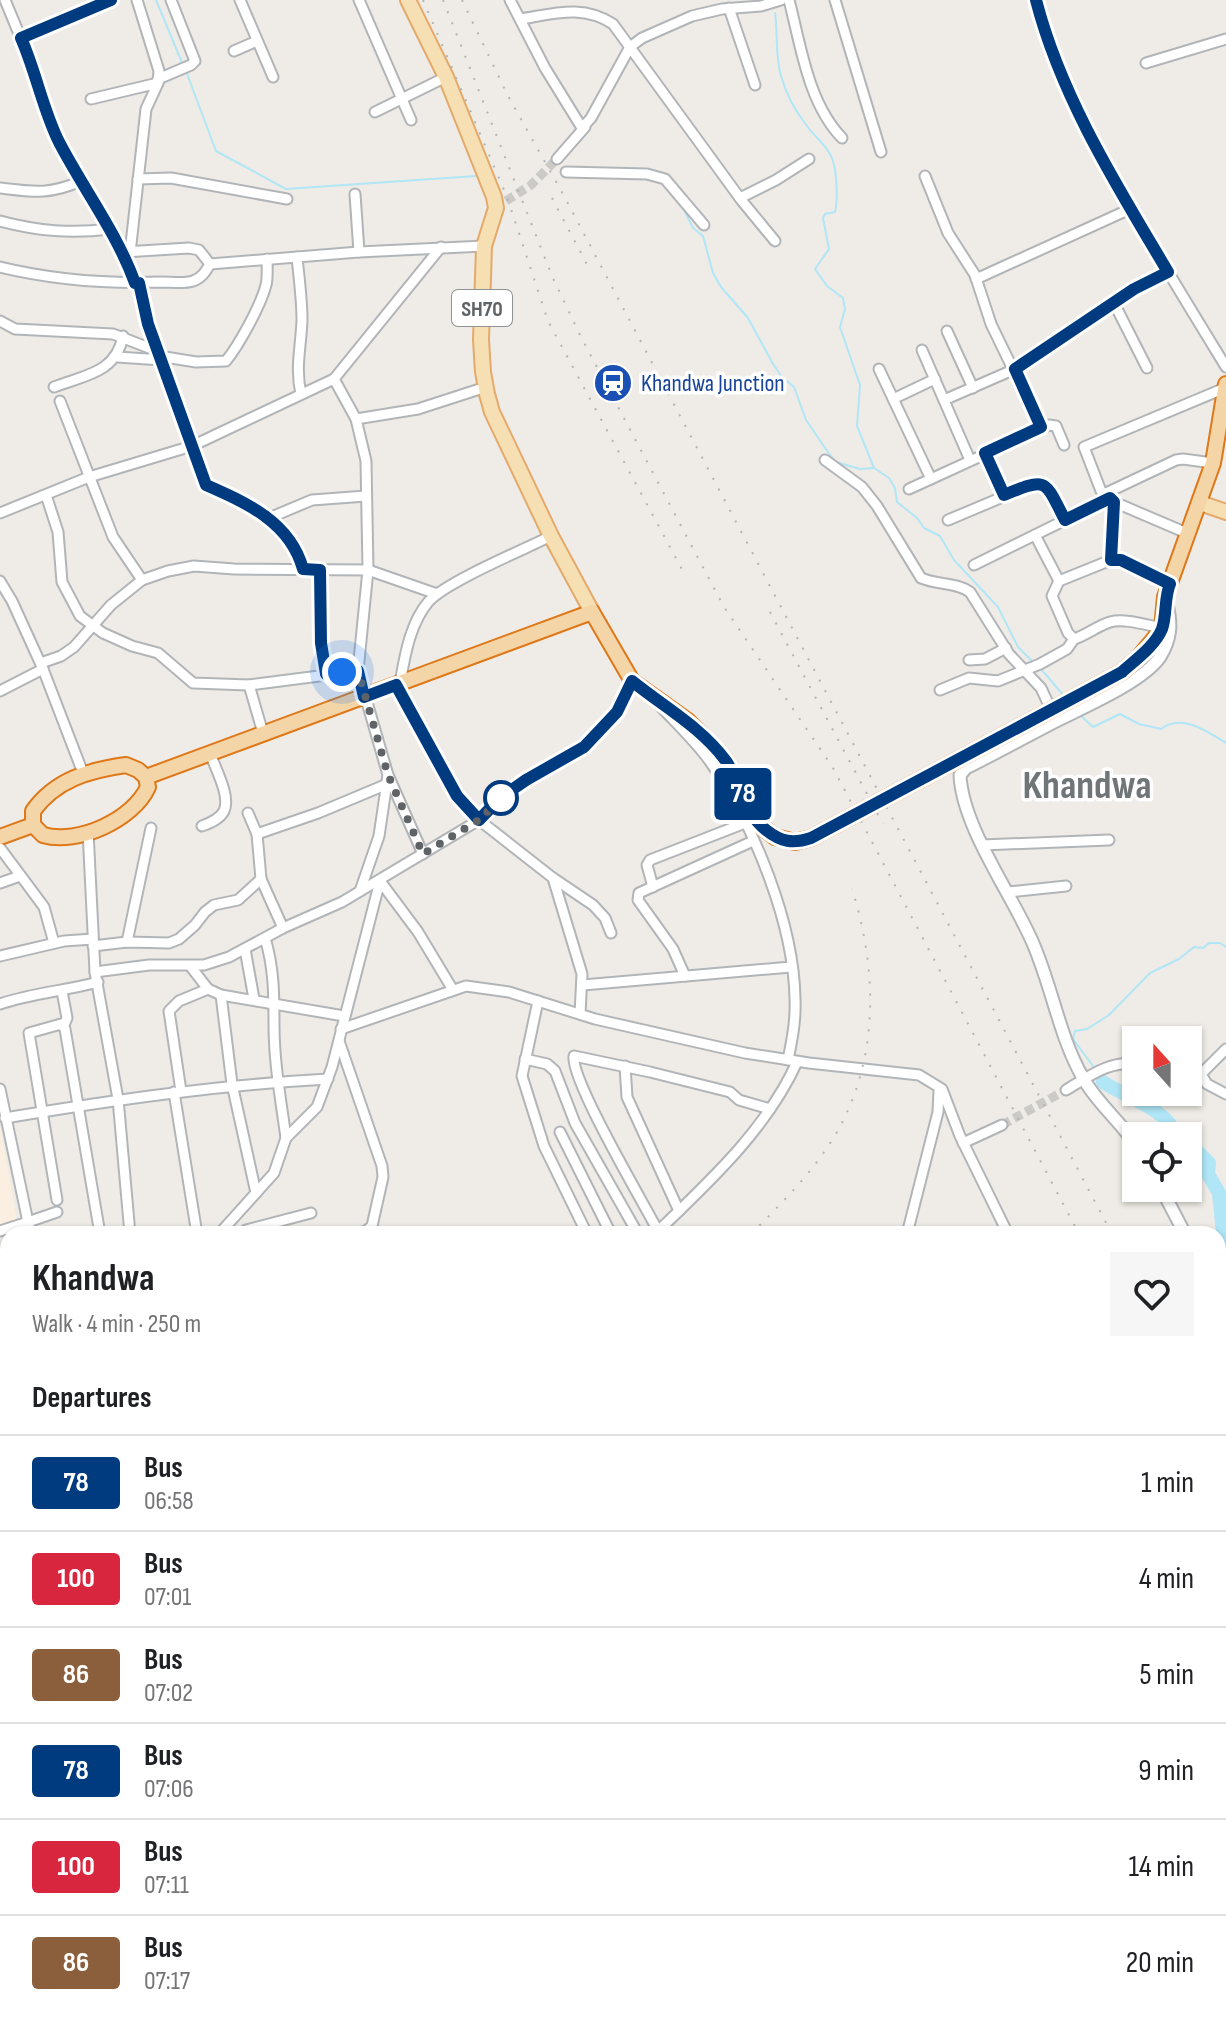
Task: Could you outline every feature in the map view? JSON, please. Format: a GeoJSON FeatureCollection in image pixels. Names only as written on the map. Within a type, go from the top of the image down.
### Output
{"type":"FeatureCollection","features":[{"type":"Feature","properties":{"kind":"highway"},"geometry":{"type":"LineString","coordinates":[[1158,634],[1167,590],[1213,463],[1226,386]]}},
{"type":"Feature","properties":{"kind":"highway"},"geometry":{"type":"LineString","coordinates":[[146,777],[592,612]]}},
{"type":"Feature","properties":{"kind":"highway","name":"SH70"},"geometry":{"type":"LineString","coordinates":[[592,612],[632,681],[688,721],[726,761],[752,814],[762,827],[775,837],[795,842],[811,838],[1122,672],[1158,634]]}},
{"type":"Feature","properties":{"kind":"highway"},"geometry":{"type":"LineString","coordinates":[[126,765],[146,777],[148,787],[136,806],[105,825],[51,837],[43,835],[33,825],[33,811],[52,789],[83,773],[126,765]]}},
{"type":"Feature","properties":{"kind":"highway"},"geometry":{"type":"LineString","coordinates":[[0,837],[33,825]]}},
{"type":"Feature","properties":{"kind":"main road","name":"SH70"},"geometry":{"type":"LineString","coordinates":[[408,0],[446,77],[501,205],[484,246],[481,340],[492,412],[551,536],[592,612]]}},
{"type":"Feature","properties":{"kind":"main road"},"geometry":{"type":"LineString","coordinates":[[1200,503],[1226,512]]}},
{"type":"Feature","properties":{"kind":"street"},"geometry":{"type":"LineString","coordinates":[[5,0],[57,138],[127,253],[148,324],[206,485],[269,518],[293,544],[303,569]]}},
{"type":"Feature","properties":{"kind":"street"},"geometry":{"type":"LineString","coordinates":[[21,38],[111,0]]}},
{"type":"Feature","properties":{"kind":"street"},"geometry":{"type":"LineString","coordinates":[[127,253],[146,109],[159,71],[137,0]]}},
{"type":"Feature","properties":{"kind":"street"},"geometry":{"type":"LineString","coordinates":[[91,99],[158,81],[195,61],[171,0]]}},
{"type":"Feature","properties":{"kind":"street"},"geometry":{"type":"LineString","coordinates":[[240,0],[273,77]]}},
{"type":"Feature","properties":{"kind":"street"},"geometry":{"type":"LineString","coordinates":[[359,0],[411,120]]}},
{"type":"Feature","properties":{"kind":"street"},"geometry":{"type":"LineString","coordinates":[[510,0],[578,126],[585,127]]}},
{"type":"Feature","properties":{"kind":"street"},"geometry":{"type":"LineString","coordinates":[[557,159],[585,127],[630,47],[642,38],[692,16],[781,0]]}},
{"type":"Feature","properties":{"kind":"street"},"geometry":{"type":"LineString","coordinates":[[789,0],[808,72],[826,122],[842,138]]}},
{"type":"Feature","properties":{"kind":"street"},"geometry":{"type":"LineString","coordinates":[[835,0],[881,152]]}},
{"type":"Feature","properties":{"kind":"street"},"geometry":{"type":"LineString","coordinates":[[1036,0],[1045,36],[1062,75],[1130,209],[1226,367]]}},
{"type":"Feature","properties":{"kind":"street"},"geometry":{"type":"LineString","coordinates":[[729,8],[755,85]]}},
{"type":"Feature","properties":{"kind":"street"},"geometry":{"type":"LineString","coordinates":[[520,19],[574,11],[598,14],[613,24],[775,241]]}},
{"type":"Feature","properties":{"kind":"street"},"geometry":{"type":"LineString","coordinates":[[1146,63],[1226,39]]}},
{"type":"Feature","properties":{"kind":"street"},"geometry":{"type":"LineString","coordinates":[[234,51],[257,41]]}},
{"type":"Feature","properties":{"kind":"street"},"geometry":{"type":"LineString","coordinates":[[375,112],[446,77]]}},
{"type":"Feature","properties":{"kind":"street"},"geometry":{"type":"LineString","coordinates":[[740,198],[809,159]]}},
{"type":"Feature","properties":{"kind":"street"},"geometry":{"type":"LineString","coordinates":[[566,172],[647,174],[665,179],[704,225]]}},
{"type":"Feature","properties":{"kind":"street"},"geometry":{"type":"LineString","coordinates":[[925,176],[948,233],[976,279],[991,324],[1041,427]]}},
{"type":"Feature","properties":{"kind":"street"},"geometry":{"type":"LineString","coordinates":[[138,179],[171,178],[287,199]]}},
{"type":"Feature","properties":{"kind":"street"},"geometry":{"type":"LineString","coordinates":[[0,188],[41,193],[57,191],[81,181]]}},
{"type":"Feature","properties":{"kind":"street"},"geometry":{"type":"LineString","coordinates":[[355,194],[359,252]]}},
{"type":"Feature","properties":{"kind":"street"},"geometry":{"type":"LineString","coordinates":[[976,279],[1130,209]]}},
{"type":"Feature","properties":{"kind":"street"},"geometry":{"type":"LineString","coordinates":[[0,221],[73,233],[110,229]]}},
{"type":"Feature","properties":{"kind":"street"},"geometry":{"type":"LineString","coordinates":[[0,267],[37,276],[80,281],[192,281],[203,274],[210,264],[484,246]]}},
{"type":"Feature","properties":{"kind":"street"},"geometry":{"type":"LineString","coordinates":[[0,513],[89,477],[192,446],[334,379],[441,247]]}},
{"type":"Feature","properties":{"kind":"street"},"geometry":{"type":"LineString","coordinates":[[127,253],[189,248],[199,250],[210,264]]}},
{"type":"Feature","properties":{"kind":"street"},"geometry":{"type":"LineString","coordinates":[[297,257],[302,319],[296,372],[301,394]]}},
{"type":"Feature","properties":{"kind":"street"},"geometry":{"type":"LineString","coordinates":[[54,387],[95,371],[117,357],[159,356],[196,362],[226,361],[240,342],[262,298],[267,282],[267,259]]}},
{"type":"Feature","properties":{"kind":"street"},"geometry":{"type":"LineString","coordinates":[[944,400],[1015,369],[1114,303],[1168,272]]}},
{"type":"Feature","properties":{"kind":"street"},"geometry":{"type":"LineString","coordinates":[[1114,303],[1147,368]]}},
{"type":"Feature","properties":{"kind":"street"},"geometry":{"type":"LineString","coordinates":[[0,321],[15,329],[123,336],[159,356]]}},
{"type":"Feature","properties":{"kind":"street"},"geometry":{"type":"LineString","coordinates":[[947,331],[973,388]]}},
{"type":"Feature","properties":{"kind":"street"},"geometry":{"type":"LineString","coordinates":[[117,357],[123,336]]}},
{"type":"Feature","properties":{"kind":"street"},"geometry":{"type":"LineString","coordinates":[[922,350],[970,460]]}},
{"type":"Feature","properties":{"kind":"street"},"geometry":{"type":"LineString","coordinates":[[879,369],[931,479]]}},
{"type":"Feature","properties":{"kind":"street"},"geometry":{"type":"LineString","coordinates":[[334,379],[356,419],[366,461],[368,570],[358,671],[386,780],[423,854]]}},
{"type":"Feature","properties":{"kind":"street"},"geometry":{"type":"LineString","coordinates":[[893,399],[935,379]]}},
{"type":"Feature","properties":{"kind":"street"},"geometry":{"type":"LineString","coordinates":[[1111,560],[1109,498],[1084,447],[1226,386]]}},
{"type":"Feature","properties":{"kind":"street"},"geometry":{"type":"LineString","coordinates":[[356,419],[396,415],[486,387]]}},
{"type":"Feature","properties":{"kind":"street"},"geometry":{"type":"LineString","coordinates":[[60,401],[113,537],[142,580]]}},
{"type":"Feature","properties":{"kind":"street"},"geometry":{"type":"LineString","coordinates":[[909,489],[1041,427],[1056,426],[1064,445]]}},
{"type":"Feature","properties":{"kind":"street"},"geometry":{"type":"LineString","coordinates":[[985,453],[1004,495]]}},
{"type":"Feature","properties":{"kind":"street"},"geometry":{"type":"LineString","coordinates":[[825,460],[862,487],[921,578],[961,586],[970,592],[1006,648],[1041,688],[1056,721]]}},
{"type":"Feature","properties":{"kind":"street"},"geometry":{"type":"LineString","coordinates":[[974,565],[1109,498],[1176,460],[1213,463]]}},
{"type":"Feature","properties":{"kind":"street"},"geometry":{"type":"LineString","coordinates":[[948,520],[1036,483],[1044,484],[1051,492],[1065,520]]}},
{"type":"Feature","properties":{"kind":"street"},"geometry":{"type":"LineString","coordinates":[[46,495],[58,532],[62,582],[74,607],[91,625],[117,640],[158,653],[193,683],[249,685],[358,671]]}},
{"type":"Feature","properties":{"kind":"street"},"geometry":{"type":"LineString","coordinates":[[269,518],[312,500],[366,496]]}},
{"type":"Feature","properties":{"kind":"street"},"geometry":{"type":"LineString","coordinates":[[1109,498],[1189,534]]}},
{"type":"Feature","properties":{"kind":"street"},"geometry":{"type":"LineString","coordinates":[[1035,535],[1059,581]]}},
{"type":"Feature","properties":{"kind":"street"},"geometry":{"type":"LineString","coordinates":[[551,536],[437,594],[420,613],[407,645],[398,684],[457,796],[479,820],[600,911],[611,933]]}},
{"type":"Feature","properties":{"kind":"street"},"geometry":{"type":"LineString","coordinates":[[1074,639],[1068,633],[1052,596],[1059,581],[1111,560],[1121,560],[1167,590],[1171,629],[1158,659],[1147,670],[1109,694],[966,768],[960,775],[961,787],[982,845],[1033,943],[1068,1046],[1084,1080],[1122,1128]]}},
{"type":"Feature","properties":{"kind":"street"},"geometry":{"type":"LineString","coordinates":[[0,691],[74,647],[111,605],[142,580],[168,571],[194,566],[368,570],[437,594]]}},
{"type":"Feature","properties":{"kind":"street"},"geometry":{"type":"LineString","coordinates":[[320,570],[321,643],[326,674]]}},
{"type":"Feature","properties":{"kind":"street"},"geometry":{"type":"LineString","coordinates":[[0,581],[42,666],[83,773]]}},
{"type":"Feature","properties":{"kind":"street"},"geometry":{"type":"LineString","coordinates":[[940,690],[969,678],[993,682],[1024,670],[1067,649],[1074,639],[1110,622],[1136,623],[1158,634]]}},
{"type":"Feature","properties":{"kind":"street"},"geometry":{"type":"LineString","coordinates":[[969,660],[985,659],[1006,648]]}},
{"type":"Feature","properties":{"kind":"street"},"geometry":{"type":"LineString","coordinates":[[0,1004],[21,997],[62,991],[96,977],[149,965],[191,967],[217,961],[307,919],[380,881],[479,820],[500,798],[584,747],[617,712],[632,681]]}},
{"type":"Feature","properties":{"kind":"street"},"geometry":{"type":"LineString","coordinates":[[249,685],[263,733]]}},
{"type":"Feature","properties":{"kind":"street"},"geometry":{"type":"LineString","coordinates":[[654,699],[709,760],[725,783],[745,823],[785,925],[795,998],[792,1061],[783,1093],[732,1155],[663,1226]]}},
{"type":"Feature","properties":{"kind":"street"},"geometry":{"type":"LineString","coordinates":[[202,826],[217,819],[225,808],[225,798],[210,753]]}},
{"type":"Feature","properties":{"kind":"street"},"geometry":{"type":"LineString","coordinates":[[257,834],[318,813],[386,780]]}},
{"type":"Feature","properties":{"kind":"street"},"geometry":{"type":"LineString","coordinates":[[360,891],[379,836],[386,780]]}},
{"type":"Feature","properties":{"kind":"street"},"geometry":{"type":"LineString","coordinates":[[248,813],[257,834],[261,879],[283,928]]}},
{"type":"Feature","properties":{"kind":"street"},"geometry":{"type":"LineString","coordinates":[[653,887],[647,865],[650,860],[745,823]]}},
{"type":"Feature","properties":{"kind":"street"},"geometry":{"type":"LineString","coordinates":[[127,942],[151,828]]}},
{"type":"Feature","properties":{"kind":"street"},"geometry":{"type":"LineString","coordinates":[[88,831],[96,977],[118,1099],[129,1226]]}},
{"type":"Feature","properties":{"kind":"street"},"geometry":{"type":"LineString","coordinates":[[982,845],[1109,840]]}},
{"type":"Feature","properties":{"kind":"street"},"geometry":{"type":"LineString","coordinates":[[685,976],[673,949],[638,900],[639,893],[753,841]]}},
{"type":"Feature","properties":{"kind":"street"},"geometry":{"type":"LineString","coordinates":[[0,848],[44,907],[54,943]]}},
{"type":"Feature","properties":{"kind":"street"},"geometry":{"type":"LineString","coordinates":[[0,883],[20,876]]}},
{"type":"Feature","properties":{"kind":"street"},"geometry":{"type":"LineString","coordinates":[[553,878],[578,959],[583,985],[580,1014]]}},
{"type":"Feature","properties":{"kind":"street"},"geometry":{"type":"LineString","coordinates":[[0,956],[54,943],[154,944],[179,939],[214,905],[238,900],[261,879]]}},
{"type":"Feature","properties":{"kind":"street"},"geometry":{"type":"LineString","coordinates":[[380,881],[412,922],[453,990]]}},
{"type":"Feature","properties":{"kind":"street"},"geometry":{"type":"LineString","coordinates":[[226,1226],[274,1173],[286,1138],[317,1107],[328,1079],[380,881]]}},
{"type":"Feature","properties":{"kind":"street"},"geometry":{"type":"LineString","coordinates":[[1008,892],[1066,886]]}},
{"type":"Feature","properties":{"kind":"street"},"geometry":{"type":"LineString","coordinates":[[265,938],[274,974],[278,1082],[286,1138]]}},
{"type":"Feature","properties":{"kind":"street"},"geometry":{"type":"LineString","coordinates":[[245,949],[254,999]]}},
{"type":"Feature","properties":{"kind":"street"},"geometry":{"type":"LineString","coordinates":[[191,967],[208,989],[221,995],[344,1016]]}},
{"type":"Feature","properties":{"kind":"street"},"geometry":{"type":"LineString","coordinates":[[583,985],[791,967]]}},
{"type":"Feature","properties":{"kind":"street"},"geometry":{"type":"LineString","coordinates":[[341,1029],[466,986],[509,992],[580,1014],[745,1053],[919,1075],[939,1087],[1004,1226]]}},
{"type":"Feature","properties":{"kind":"street"},"geometry":{"type":"LineString","coordinates":[[196,1226],[169,1011],[179,1001],[208,989]]}},
{"type":"Feature","properties":{"kind":"street"},"geometry":{"type":"LineString","coordinates":[[62,991],[67,1018],[64,1025],[98,1226]]}},
{"type":"Feature","properties":{"kind":"street"},"geometry":{"type":"LineString","coordinates":[[221,995],[232,1084],[256,1193]]}},
{"type":"Feature","properties":{"kind":"street"},"geometry":{"type":"LineString","coordinates":[[538,1001],[522,1076],[544,1146],[583,1226]]}},
{"type":"Feature","properties":{"kind":"street"},"geometry":{"type":"LineString","coordinates":[[57,1200],[29,1033],[64,1025]]}},
{"type":"Feature","properties":{"kind":"street"},"geometry":{"type":"LineString","coordinates":[[338,1040],[382,1166],[375,1226]]}},
{"type":"Feature","properties":{"kind":"street"},"geometry":{"type":"LineString","coordinates":[[1202,1073],[1226,1049]]}},
{"type":"Feature","properties":{"kind":"street"},"geometry":{"type":"LineString","coordinates":[[654,1226],[583,1089],[572,1059],[577,1055],[730,1092],[739,1100],[770,1109]]}},
{"type":"Feature","properties":{"kind":"street"},"geometry":{"type":"LineString","coordinates":[[525,1059],[547,1064],[555,1071],[575,1123],[633,1226]]}},
{"type":"Feature","properties":{"kind":"street"},"geometry":{"type":"LineString","coordinates":[[1066,1090],[1110,1065],[1122,1062]]}},
{"type":"Feature","properties":{"kind":"street"},"geometry":{"type":"LineString","coordinates":[[625,1066],[627,1097],[679,1211]]}},
{"type":"Feature","properties":{"kind":"street"},"geometry":{"type":"LineString","coordinates":[[1202,1076],[1207,1084],[1226,1094]]}},
{"type":"Feature","properties":{"kind":"street"},"geometry":{"type":"LineString","coordinates":[[5,1118],[232,1084],[328,1079]]}},
{"type":"Feature","properties":{"kind":"street"},"geometry":{"type":"LineString","coordinates":[[909,1226],[938,1112],[939,1087]]}},
{"type":"Feature","properties":{"kind":"street"},"geometry":{"type":"LineString","coordinates":[[0,1089],[29,1226]]}},
{"type":"Feature","properties":{"kind":"street"},"geometry":{"type":"LineString","coordinates":[[963,1143],[1002,1125]]}},
{"type":"Feature","properties":{"kind":"street"},"geometry":{"type":"LineString","coordinates":[[560,1132],[607,1226]]}},
{"type":"Feature","properties":{"kind":"street"},"geometry":{"type":"LineString","coordinates":[[1168,1202],[1181,1226]]}},
{"type":"Feature","properties":{"kind":"street"},"geometry":{"type":"LineString","coordinates":[[240,1211],[245,1226]]}},
{"type":"Feature","properties":{"kind":"street"},"geometry":{"type":"LineString","coordinates":[[16,1226],[57,1212]]}},
{"type":"Feature","properties":{"kind":"street"},"geometry":{"type":"LineString","coordinates":[[267,1226],[311,1213]]}},
{"type":"Feature","properties":{"kind":"shaded area"},"geometry":{"type":"Polygon","coordinates":[[[0,1127],[17,1221],[0,1225],[0,1127]]]}},
{"type":"Feature","properties":{"kind":"waterway"},"geometry":{"type":"LineString","coordinates":[[156,0],[183,65]]}},
{"type":"Feature","properties":{"kind":"waterway"},"geometry":{"type":"LineString","coordinates":[[775,13],[778,60],[786,89],[803,121],[829,152],[835,168],[835,212],[825,214],[823,218],[829,249],[815,269],[827,286],[843,298],[845,309],[840,327],[860,385],[857,426],[874,468],[889,478],[895,488],[897,502],[924,528],[940,536],[954,560],[998,607],[1018,647],[1033,662]]}},
{"type":"Feature","properties":{"kind":"waterway"},"geometry":{"type":"LineString","coordinates":[[186,71],[216,151],[286,189],[476,176]]}},
{"type":"Feature","properties":{"kind":"waterway"},"geometry":{"type":"LineString","coordinates":[[682,206],[693,228],[703,236],[713,273],[721,287],[748,318],[782,377],[794,387],[806,420],[830,455],[836,462],[860,469],[873,468]]}},
{"type":"Feature","properties":{"kind":"waterway"},"geometry":{"type":"LineString","coordinates":[[1040,668],[1065,697]]}},
{"type":"Feature","properties":{"kind":"waterway"},"geometry":{"type":"LineString","coordinates":[[1079,714],[1093,727],[1120,714],[1139,724],[1161,729],[1185,723],[1226,743]]}},
{"type":"Feature","properties":{"kind":"waterway"},"geometry":{"type":"LineString","coordinates":[[1093,1066],[1073,1039],[1075,1031],[1087,1029],[1109,1015],[1150,973],[1179,959],[1194,947],[1203,948],[1209,943],[1220,943],[1226,947]]}},
{"type":"Feature","properties":{"kind":"waterway"},"geometry":{"type":"LineString","coordinates":[[1103,1082],[1155,1111],[1168,1122]]}},
{"type":"Feature","properties":{"kind":"waterway"},"geometry":{"type":"LineString","coordinates":[[1202,1156],[1209,1163],[1208,1174],[1219,1193],[1222,1226]]}},
{"type":"Feature","properties":{"kind":"tunnel"},"geometry":{"type":"LineString","coordinates":[[506,201],[531,185],[557,159]]}},
{"type":"Feature","properties":{"kind":"tunnel"},"geometry":{"type":"LineString","coordinates":[[1002,1125],[1066,1090]]}},
{"type":"Feature","properties":{"kind":"railway"},"geometry":{"type":"LineString","coordinates":[[423,0],[507,197],[548,321],[684,573]]}},
{"type":"Feature","properties":{"kind":"railway"},"geometry":{"type":"LineString","coordinates":[[443,0],[552,276],[581,337],[724,607],[833,768],[1075,1226]]}},
{"type":"Feature","properties":{"kind":"railway"},"geometry":{"type":"LineString","coordinates":[[462,0],[508,96],[564,196],[1108,1226]]}},
{"type":"Feature","properties":{"kind":"railway"},"geometry":{"type":"LineString","coordinates":[[552,198],[591,272]]}},
{"type":"Feature","properties":{"kind":"railway"},"geometry":{"type":"LineString","coordinates":[[770,612],[883,824]]}},
{"type":"Feature","properties":{"kind":"railway"},"geometry":{"type":"LineString","coordinates":[[759,1226],[819,1160],[837,1132],[861,1073],[867,1043],[870,981],[852,889]]}},
{"type":"Feature","properties":{"kind":"bus line","name":"78"},"geometry":{"type":"LineString","coordinates":[[111,0],[21,38],[57,138],[92,204],[124,252],[135,283],[139,283],[148,324],[206,485],[273,521],[293,544],[303,569],[320,570],[321,643],[326,674],[358,671],[364,697],[396,685],[457,796],[479,820],[500,798],[584,747],[617,712],[632,681],[688,721],[726,761],[752,814],[762,827],[775,837],[795,842],[811,838],[1122,672],[1138,658],[1162,628],[1165,597],[1170,584],[1121,560],[1111,560],[1114,502],[1110,498],[1065,520],[1044,484],[1036,483],[1004,495],[985,453],[1041,427],[1015,369],[1134,289],[1168,272],[1124,198],[1062,75],[1045,36],[1036,0]]}},
{"type":"Feature","properties":{"kind":"place","name":"Khandwa Junction"},"geometry":{"type":"Point","coordinates":[613,383]}},
{"type":"Feature","properties":{"kind":"district","name":"Khandwa"},"geometry":{"type":"Point","coordinates":[1087,784]}},
{"type":"Feature","properties":{"kind":"route"},"geometry":{"type":"LineString","coordinates":[[342,672],[358,671],[388,775],[423,854],[479,820],[501,798]]}}]}
